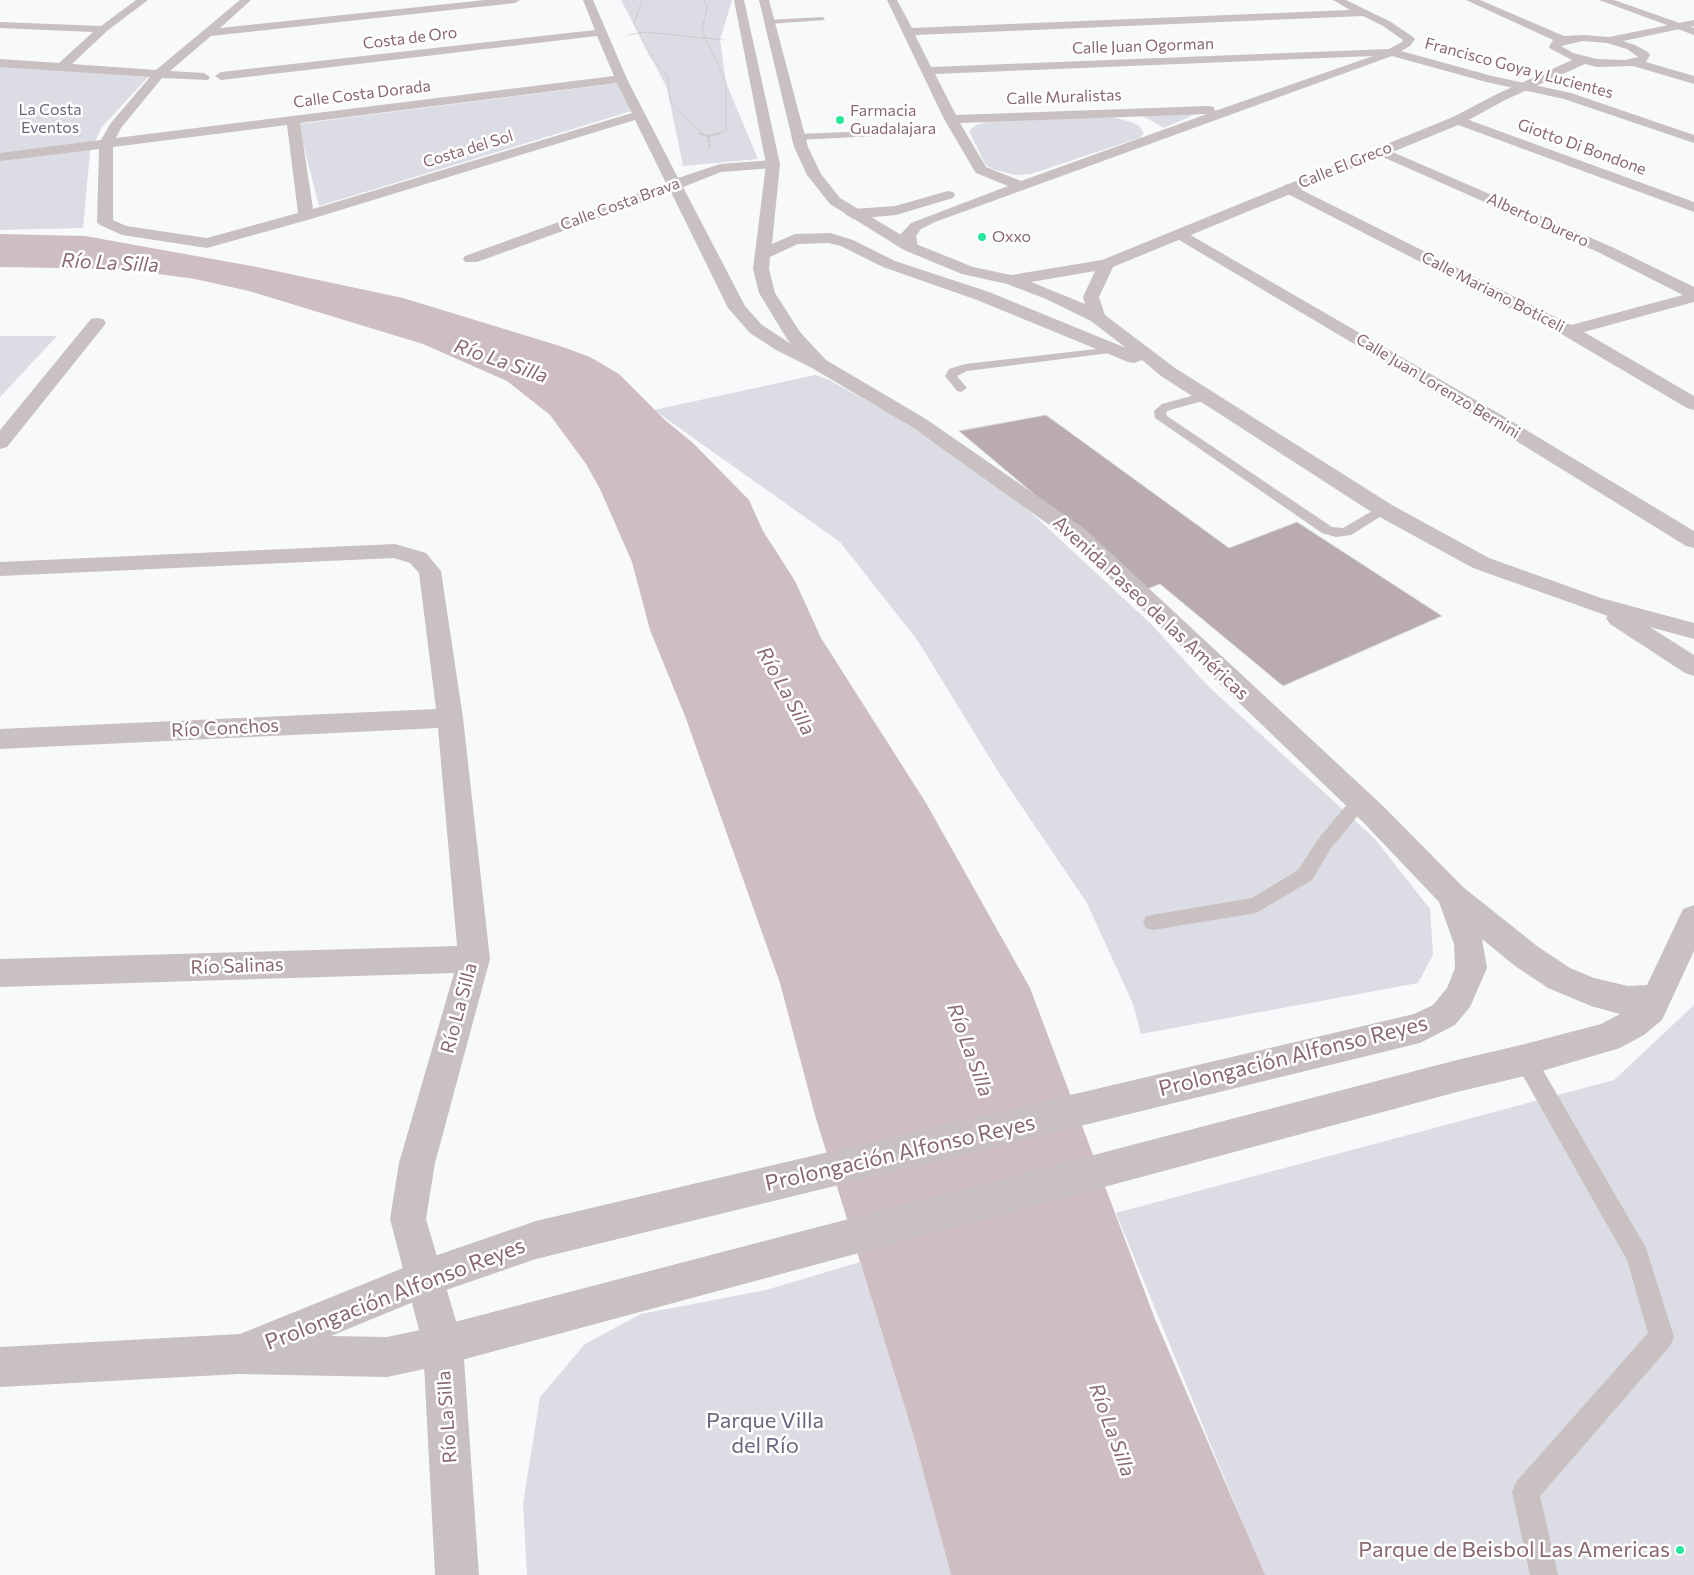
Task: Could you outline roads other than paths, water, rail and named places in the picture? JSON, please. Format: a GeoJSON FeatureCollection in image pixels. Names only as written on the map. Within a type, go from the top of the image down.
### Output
{"type":"FeatureCollection","features":[{"type":"Feature","properties":{"kind":"street"},"geometry":{"type":"LineString","coordinates":[[63,66],[103,29],[143,0]]}},
{"type":"Feature","properties":{"kind":"street"},"geometry":{"type":"LineString","coordinates":[[106,144],[115,127],[160,73],[246,0]]}},
{"type":"Feature","properties":{"kind":"street"},"geometry":{"type":"LineString","coordinates":[[206,33],[515,0]]}},
{"type":"Feature","properties":{"kind":"street"},"geometry":{"type":"LineString","coordinates":[[588,0],[621,79],[737,308],[756,328],[769,338],[819,364]]}},
{"type":"Feature","properties":{"kind":"street","name":"Avenida Paseo de las Américas"},"geometry":{"type":"LineString","coordinates":[[739,0],[773,164],[761,269],[767,293],[793,335],[819,364],[919,423],[1077,534],[1359,802],[1452,896],[1526,956],[1559,978],[1591,992],[1628,1001],[1654,999]]}},
{"type":"Feature","properties":{"kind":"street"},"geometry":{"type":"LineString","coordinates":[[764,0],[798,137],[814,175],[835,201],[853,214],[910,247],[968,271]]}},
{"type":"Feature","properties":{"kind":"street"},"geometry":{"type":"LineString","coordinates":[[892,0],[951,119],[981,170],[1023,187]]}},
{"type":"Feature","properties":{"kind":"street"},"geometry":{"type":"LineString","coordinates":[[1338,0],[1366,13]]}},
{"type":"Feature","properties":{"kind":"street"},"geometry":{"type":"LineString","coordinates":[[1471,0],[1563,40]]}},
{"type":"Feature","properties":{"kind":"street"},"geometry":{"type":"LineString","coordinates":[[1604,0],[1694,32]]}},
{"type":"Feature","properties":{"kind":"street"},"geometry":{"type":"LineString","coordinates":[[907,32],[1366,13]]}},
{"type":"Feature","properties":{"kind":"street","name":"Calle Muralistas"},"geometry":{"type":"LineString","coordinates":[[910,247],[908,235],[916,226],[1157,137],[1380,58],[1406,44],[1409,38],[1366,13]]}},
{"type":"Feature","properties":{"kind":"street"},"geometry":{"type":"LineString","coordinates":[[1652,44],[1638,56],[1612,64],[1582,60],[1564,54],[1555,47],[1556,43],[1563,40],[1583,38],[1608,40],[1694,23]]}},
{"type":"Feature","properties":{"kind":"street"},"geometry":{"type":"LineString","coordinates":[[0,25],[103,29]]}},
{"type":"Feature","properties":{"kind":"street","name":"Costa de Oro"},"geometry":{"type":"LineString","coordinates":[[221,76],[604,35]]}},
{"type":"Feature","properties":{"kind":"street"},"geometry":{"type":"LineString","coordinates":[[1680,39],[1694,36]]}},
{"type":"Feature","properties":{"kind":"street"},"geometry":{"type":"LineString","coordinates":[[1608,40],[1638,56],[1694,80]]}},
{"type":"Feature","properties":{"kind":"street","name":"Calle Juan Ogorman"},"geometry":{"type":"LineString","coordinates":[[927,71],[1392,52]]}},
{"type":"Feature","properties":{"kind":"street","name":"Francisco Goya y Lucientes"},"geometry":{"type":"LineString","coordinates":[[1392,52],[1490,80],[1567,96],[1694,139]]}},
{"type":"Feature","properties":{"kind":"street","name":"Calle Juan Ogorman"},"geometry":{"type":"LineString","coordinates":[[1361,54],[1380,58]]}},
{"type":"Feature","properties":{"kind":"street"},"geometry":{"type":"LineString","coordinates":[[1274,57],[1323,77]]}},
{"type":"Feature","properties":{"kind":"street","name":"Francisco Goya y Lucientes"},"geometry":{"type":"LineString","coordinates":[[1380,58],[1446,76],[1501,97]]}},
{"type":"Feature","properties":{"kind":"street","name":"Calle El Greco"},"geometry":{"type":"LineString","coordinates":[[1011,280],[1106,264],[1287,188],[1458,120],[1501,97],[1582,60]]}},
{"type":"Feature","properties":{"kind":"street"},"geometry":{"type":"LineString","coordinates":[[0,63],[204,77]]}},
{"type":"Feature","properties":{"kind":"street","name":"Calle Costa Dorada"},"geometry":{"type":"LineString","coordinates":[[0,157],[621,79]]}},
{"type":"Feature","properties":{"kind":"street","name":"Calle Muralistas"},"geometry":{"type":"LineString","coordinates":[[951,119],[1238,109]]}},
{"type":"Feature","properties":{"kind":"street"},"geometry":{"type":"LineString","coordinates":[[1110,113],[1143,122],[1151,128],[1157,137]]}},
{"type":"Feature","properties":{"kind":"street","name":"Costa del Sol"},"geometry":{"type":"LineString","coordinates":[[106,144],[105,222],[122,230],[208,243],[306,216],[639,115]]}},
{"type":"Feature","properties":{"kind":"street"},"geometry":{"type":"LineString","coordinates":[[293,120],[306,216]]}},
{"type":"Feature","properties":{"kind":"street","name":"Giotto Di Bondone"},"geometry":{"type":"LineString","coordinates":[[1458,120],[1694,207]]}},
{"type":"Feature","properties":{"kind":"street","name":"Alberto Durero"},"geometry":{"type":"LineString","coordinates":[[1380,151],[1606,250],[1694,296]]}},
{"type":"Feature","properties":{"kind":"street","name":"Calle Costa Brava"},"geometry":{"type":"LineString","coordinates":[[471,259],[675,185],[696,174],[720,168],[773,164]]}},
{"type":"Feature","properties":{"kind":"street"},"geometry":{"type":"LineString","coordinates":[[853,214],[913,206],[967,187],[978,180],[981,170]]}},
{"type":"Feature","properties":{"kind":"street","name":"Calle Mariano Boticeli"},"geometry":{"type":"LineString","coordinates":[[1287,188],[1569,331],[1694,404]]}},
{"type":"Feature","properties":{"kind":"street","name":"Calle Juan Lorenzo Bernini"},"geometry":{"type":"LineString","coordinates":[[1180,234],[1491,417],[1694,542]]}},
{"type":"Feature","properties":{"kind":"street"},"geometry":{"type":"LineString","coordinates":[[763,254],[795,239],[809,237],[830,238],[847,243],[867,254],[946,285],[983,296],[1168,372]]}},
{"type":"Feature","properties":{"kind":"street"},"geometry":{"type":"LineString","coordinates":[[867,254],[928,268],[968,271],[1011,280],[1052,295],[1097,317],[1168,372],[1384,510],[1481,563],[1594,604],[1694,631]]}},
{"type":"Feature","properties":{"kind":"street"},"geometry":{"type":"LineString","coordinates":[[1097,317],[1091,297],[1106,264]]}},
{"type":"Feature","properties":{"kind":"street"},"geometry":{"type":"LineString","coordinates":[[1569,331],[1694,296]]}},
{"type":"Feature","properties":{"kind":"street"},"geometry":{"type":"LineString","coordinates":[[0,443],[97,324]]}},
{"type":"Feature","properties":{"kind":"street","name":"Río La Silla"},"geometry":{"type":"LineString","coordinates":[[0,569],[395,551],[418,558],[430,571],[450,718],[474,959],[416,1163],[408,1219],[422,1279],[443,1345],[457,1575]]}},
{"type":"Feature","properties":{"kind":"street"},"geometry":{"type":"LineString","coordinates":[[1594,604],[1694,610]]}},
{"type":"Feature","properties":{"kind":"street"},"geometry":{"type":"LineString","coordinates":[[1594,604],[1694,667]]}},
{"type":"Feature","properties":{"kind":"street","name":"Río Conchos"},"geometry":{"type":"LineString","coordinates":[[0,739],[450,718]]}},
{"type":"Feature","properties":{"kind":"street","name":"Prolongación Alfonso Reyes"},"geometry":{"type":"LineString","coordinates":[[239,1354],[422,1279],[536,1240],[1420,1028],[1444,1015],[1459,997],[1471,968],[1469,944],[1452,896]]}},
{"type":"Feature","properties":{"kind":"street","name":"Prolongación Alfonso Reyes"},"geometry":{"type":"LineString","coordinates":[[0,1367],[239,1354],[388,1357],[443,1345],[1457,1076],[1525,1060],[1608,1037],[1632,1024],[1650,1010],[1694,918]]}},
{"type":"Feature","properties":{"kind":"street","name":"Río Salinas"},"geometry":{"type":"LineString","coordinates":[[0,972],[474,959]]}},
{"type":"Feature","properties":{"kind":"lane"},"geometry":{"type":"LineString","coordinates":[[768,22],[823,19]]}},
{"type":"Feature","properties":{"kind":"lane"},"geometry":{"type":"LineString","coordinates":[[798,137],[874,134]]}},
{"type":"Feature","properties":{"kind":"lane"},"geometry":{"type":"LineString","coordinates":[[961,388],[951,376],[953,372],[965,368],[1114,350]]}},
{"type":"Feature","properties":{"kind":"lane"},"geometry":{"type":"LineString","coordinates":[[1206,396],[1166,408],[1160,411],[1161,418],[1327,530],[1336,533],[1346,532],[1384,510]]}},
{"type":"Feature","properties":{"kind":"lane"},"geometry":{"type":"LineString","coordinates":[[1154,922],[1256,905],[1305,875],[1325,844],[1359,802]]}},
{"type":"Feature","properties":{"kind":"lane"},"geometry":{"type":"LineString","coordinates":[[1525,1060],[1638,1256],[1661,1337],[1526,1492],[1544,1575]]}},
{"type":"Feature","properties":{"kind":"water"},"geometry":{"type":"Polygon","coordinates":[[[0,234],[85,236],[257,267],[403,298],[560,346],[590,357],[619,374],[665,420],[693,443],[749,500],[763,531],[795,581],[821,638],[926,803],[1030,988],[1155,1319],[1265,1575],[951,1575],[913,1434],[815,1115],[780,983],[685,716],[650,630],[632,562],[600,489],[586,464],[550,415],[507,381],[423,344],[249,291],[195,279],[122,269],[0,267],[0,234]]]}},
{"type":"Feature","properties":{"kind":"place","name":"Farmacia Guadalajara"},"geometry":{"type":"Point","coordinates":[840,120]}},
{"type":"Feature","properties":{"kind":"place","name":"Oxxo"},"geometry":{"type":"Point","coordinates":[982,237]}},
{"type":"Feature","properties":{"kind":"place","name":"Parque de Beisbol Las Americas"},"geometry":{"type":"Point","coordinates":[1680,1550]}},
{"type":"Feature","properties":{"kind":"park label","name":"La Costa Eventos"},"geometry":{"type":"Point","coordinates":[50,119]}},
{"type":"Feature","properties":{"kind":"park label","name":"Parque Villa del Río"},"geometry":{"type":"Point","coordinates":[765,1434]}}]}
